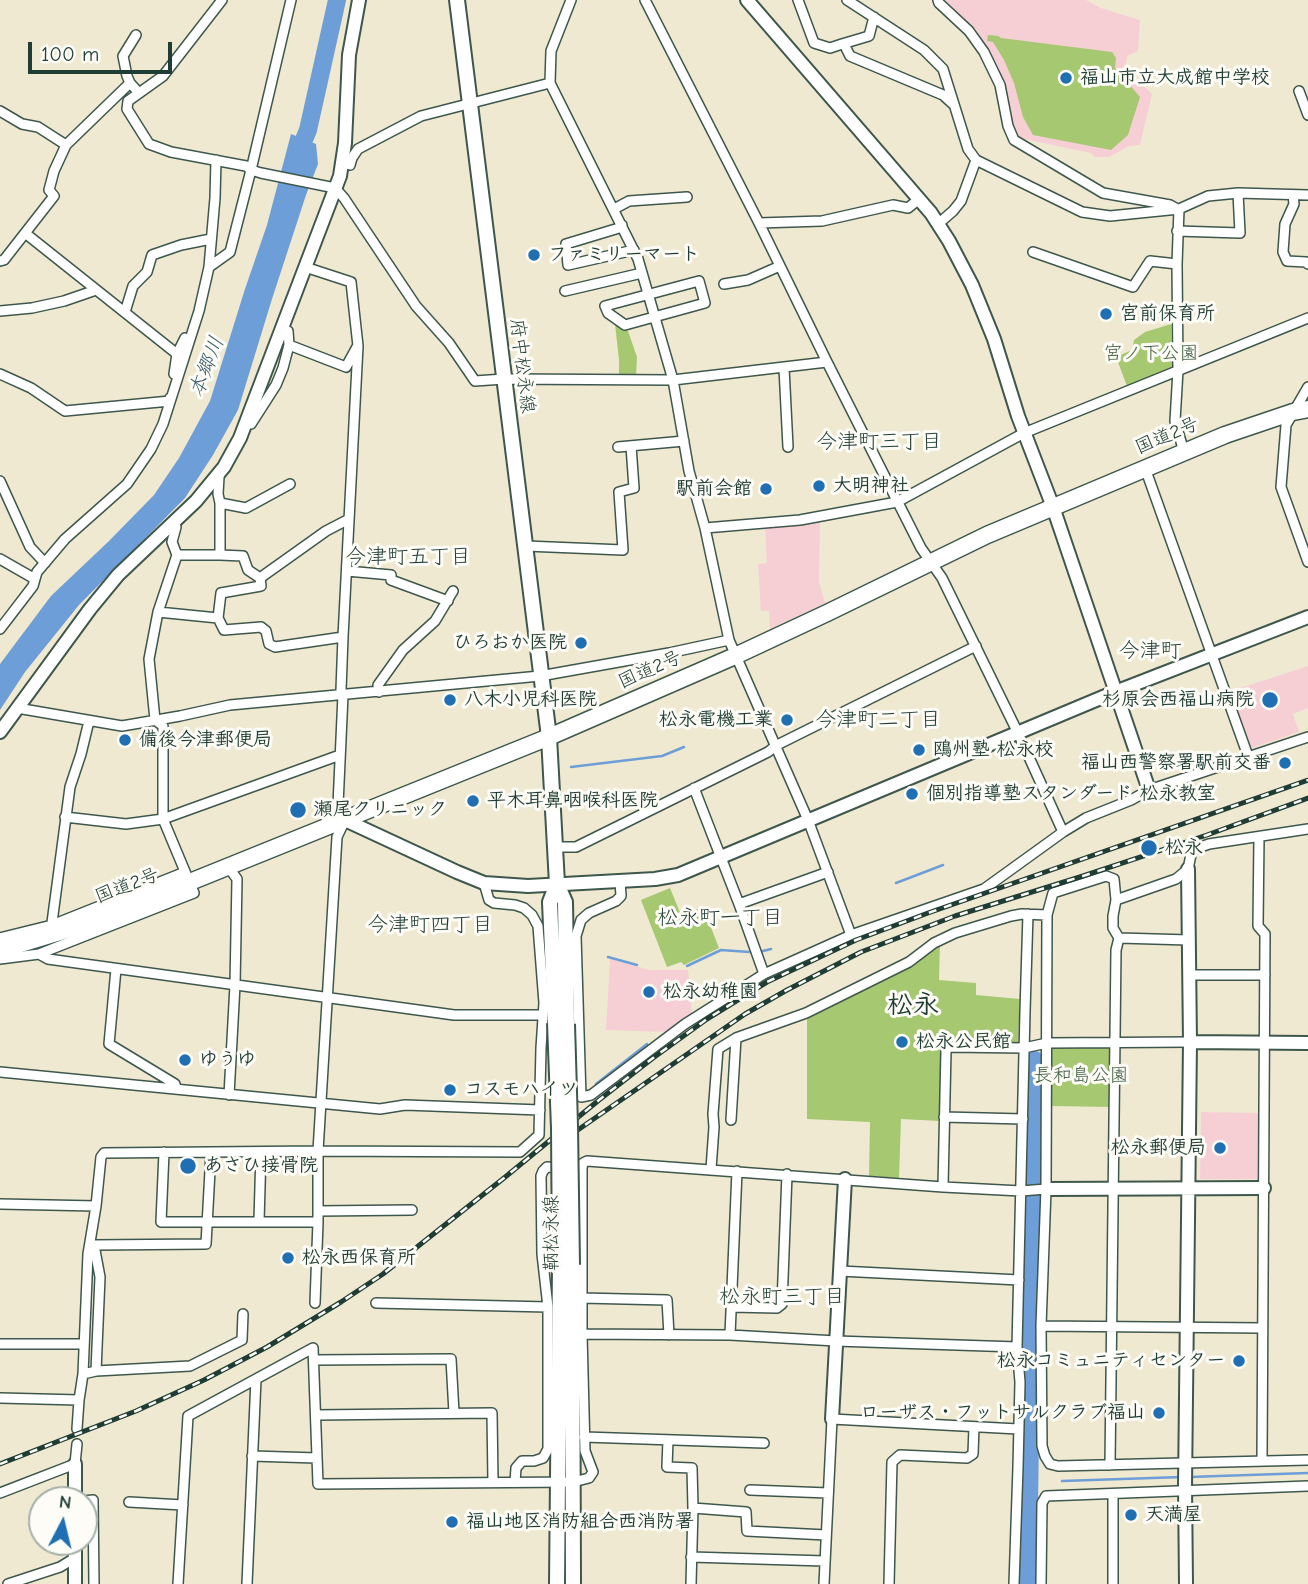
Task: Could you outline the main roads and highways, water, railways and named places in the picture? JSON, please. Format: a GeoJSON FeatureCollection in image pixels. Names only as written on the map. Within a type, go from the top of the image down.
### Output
{"type":"FeatureCollection","features":[{"type":"Feature","properties":{"kind":"highway","name":"国道2号"},"geometry":{"type":"LineString","coordinates":[[0,948],[17,946],[86,924],[188,878],[229,868],[549,737],[712,666],[732,648],[827,613],[987,535],[1225,435],[1301,410]]}},
{"type":"Feature","properties":{"kind":"main road","name":"府中松永線"},"geometry":{"type":"LineString","coordinates":[[457,0],[549,737]]}},
{"type":"Feature","properties":{"kind":"main road","name":"鞆松永線"},"geometry":{"type":"LineString","coordinates":[[549,737],[557,884],[551,902],[561,1024],[559,1128],[573,1482],[573,1584]]}},
{"type":"Feature","properties":{"kind":"main road","name":"鞆松永線"},"geometry":{"type":"LineString","coordinates":[[557,1584],[557,1481],[566,1265]]}},
{"type":"Feature","properties":{"kind":"water"},"geometry":{"type":"Polygon","coordinates":[[[291,134],[316,144],[318,164],[238,410],[185,498],[79,605],[25,672],[0,710],[0,664],[51,596],[154,495],[179,458],[210,401],[267,225],[291,134]]]}},
{"type":"Feature","properties":{"kind":"waterway","name":"本郷川"},"geometry":{"type":"LineString","coordinates":[[296,159],[308,130],[337,0]]}},
{"type":"Feature","properties":{"kind":"waterway"},"geometry":{"type":"LineString","coordinates":[[571,767],[662,756],[684,747]]}},
{"type":"Feature","properties":{"kind":"waterway"},"geometry":{"type":"LineString","coordinates":[[896,883],[943,865]]}},
{"type":"Feature","properties":{"kind":"waterway"},"geometry":{"type":"LineString","coordinates":[[759,952],[771,949]]}},
{"type":"Feature","properties":{"kind":"waterway"},"geometry":{"type":"LineString","coordinates":[[687,966],[721,950],[749,952]]}},
{"type":"Feature","properties":{"kind":"waterway"},"geometry":{"type":"LineString","coordinates":[[608,957],[637,965]]}},
{"type":"Feature","properties":{"kind":"waterway"},"geometry":{"type":"LineString","coordinates":[[596,1084],[647,1044]]}},
{"type":"Feature","properties":{"kind":"waterway"},"geometry":{"type":"LineString","coordinates":[[1028,1584],[1035,1060]]}},
{"type":"Feature","properties":{"kind":"waterway"},"geometry":{"type":"LineString","coordinates":[[1189,1477],[1308,1473]]}},
{"type":"Feature","properties":{"kind":"waterway"},"geometry":{"type":"LineString","coordinates":[[1062,1481],[1182,1477]]}},
{"type":"Feature","properties":{"kind":"railway"},"geometry":{"type":"LineString","coordinates":[[0,1464],[136,1411],[204,1380],[267,1347],[341,1302],[383,1274],[653,1058],[707,1019],[767,982],[856,940],[928,913],[1308,780]]}},
{"type":"Feature","properties":{"kind":"railway"},"geometry":{"type":"LineString","coordinates":[[572,1134],[745,1014],[861,952],[955,916],[1207,835],[1308,798]]}},
{"type":"Feature","properties":{"kind":"place","name":"福山市立大成館中学校"},"geometry":{"type":"Point","coordinates":[1066,78]}},
{"type":"Feature","properties":{"kind":"place","name":"ファミリーマート"},"geometry":{"type":"Point","coordinates":[534,255]}},
{"type":"Feature","properties":{"kind":"place","name":"宮前保育所"},"geometry":{"type":"Point","coordinates":[1106,314]}},
{"type":"Feature","properties":{"kind":"place","name":"大明神社"},"geometry":{"type":"Point","coordinates":[819,486]}},
{"type":"Feature","properties":{"kind":"place","name":"駅前会館"},"geometry":{"type":"Point","coordinates":[766,489]}},
{"type":"Feature","properties":{"kind":"place","name":"ひろおか医院"},"geometry":{"type":"Point","coordinates":[581,643]}},
{"type":"Feature","properties":{"kind":"place","name":"八木小児科医院"},"geometry":{"type":"Point","coordinates":[450,700]}},
{"type":"Feature","properties":{"kind":"place","name":"杉原会西福山病院"},"geometry":{"type":"Point","coordinates":[1270,700]}},
{"type":"Feature","properties":{"kind":"place","name":"松永電機工業"},"geometry":{"type":"Point","coordinates":[787,720]}},
{"type":"Feature","properties":{"kind":"place","name":"備後今津郵便局"},"geometry":{"type":"Point","coordinates":[125,740]}},
{"type":"Feature","properties":{"kind":"place","name":"鴎州塾 松永校"},"geometry":{"type":"Point","coordinates":[919,750]}},
{"type":"Feature","properties":{"kind":"place","name":"福山西警察署駅前交番"},"geometry":{"type":"Point","coordinates":[1285,763]}},
{"type":"Feature","properties":{"kind":"place","name":"個別指導塾スタンダード 松永教室"},"geometry":{"type":"Point","coordinates":[912,794]}},
{"type":"Feature","properties":{"kind":"place","name":"平木耳鼻咽喉科医院"},"geometry":{"type":"Point","coordinates":[473,801]}},
{"type":"Feature","properties":{"kind":"place","name":"瀬尾クリニック"},"geometry":{"type":"Point","coordinates":[298,810]}},
{"type":"Feature","properties":{"kind":"place","name":"松永"},"geometry":{"type":"Point","coordinates":[1149,848]}},
{"type":"Feature","properties":{"kind":"place","name":"松永幼稚園"},"geometry":{"type":"Point","coordinates":[649,992]}},
{"type":"Feature","properties":{"kind":"place","name":"松永公民館"},"geometry":{"type":"Point","coordinates":[902,1042]}},
{"type":"Feature","properties":{"kind":"place","name":"ゆうゆ"},"geometry":{"type":"Point","coordinates":[185,1060]}},
{"type":"Feature","properties":{"kind":"place","name":"コスモハイツ"},"geometry":{"type":"Point","coordinates":[450,1090]}},
{"type":"Feature","properties":{"kind":"place","name":"松永郵便局"},"geometry":{"type":"Point","coordinates":[1220,1148]}},
{"type":"Feature","properties":{"kind":"place","name":"あさひ接骨院"},"geometry":{"type":"Point","coordinates":[188,1166]}},
{"type":"Feature","properties":{"kind":"place","name":"松永西保育所"},"geometry":{"type":"Point","coordinates":[288,1258]}},
{"type":"Feature","properties":{"kind":"place","name":"松永コミュニティセンター"},"geometry":{"type":"Point","coordinates":[1239,1361]}},
{"type":"Feature","properties":{"kind":"place","name":"ローザス・フットサルクラブ福山"},"geometry":{"type":"Point","coordinates":[1159,1413]}},
{"type":"Feature","properties":{"kind":"place","name":"天満屋"},"geometry":{"type":"Point","coordinates":[1131,1515]}},
{"type":"Feature","properties":{"kind":"place","name":"福山地区消防組合西消防署"},"geometry":{"type":"Point","coordinates":[452,1522]}},
{"type":"Feature","properties":{"kind":"district","name":"今津町三丁目"},"geometry":{"type":"Point","coordinates":[879,442]}},
{"type":"Feature","properties":{"kind":"district","name":"今津町五丁目"},"geometry":{"type":"Point","coordinates":[408,557]}},
{"type":"Feature","properties":{"kind":"district","name":"今津町"},"geometry":{"type":"Point","coordinates":[1150,651]}},
{"type":"Feature","properties":{"kind":"district","name":"今津町二丁目"},"geometry":{"type":"Point","coordinates":[878,720]}},
{"type":"Feature","properties":{"kind":"district","name":"松永町一丁目"},"geometry":{"type":"Point","coordinates":[720,918]}},
{"type":"Feature","properties":{"kind":"district","name":"今津町四丁目"},"geometry":{"type":"Point","coordinates":[430,925]}},
{"type":"Feature","properties":{"kind":"district","name":"松永"},"geometry":{"type":"Point","coordinates":[913,1006]}},
{"type":"Feature","properties":{"kind":"district","name":"松永町三丁目"},"geometry":{"type":"Point","coordinates":[782,1297]}},
{"type":"Feature","properties":{"kind":"park label","name":"宮ノ下公園"},"geometry":{"type":"Point","coordinates":[1151,354]}},
{"type":"Feature","properties":{"kind":"park label","name":"長和島公園"},"geometry":{"type":"Point","coordinates":[1081,1076]}}]}
